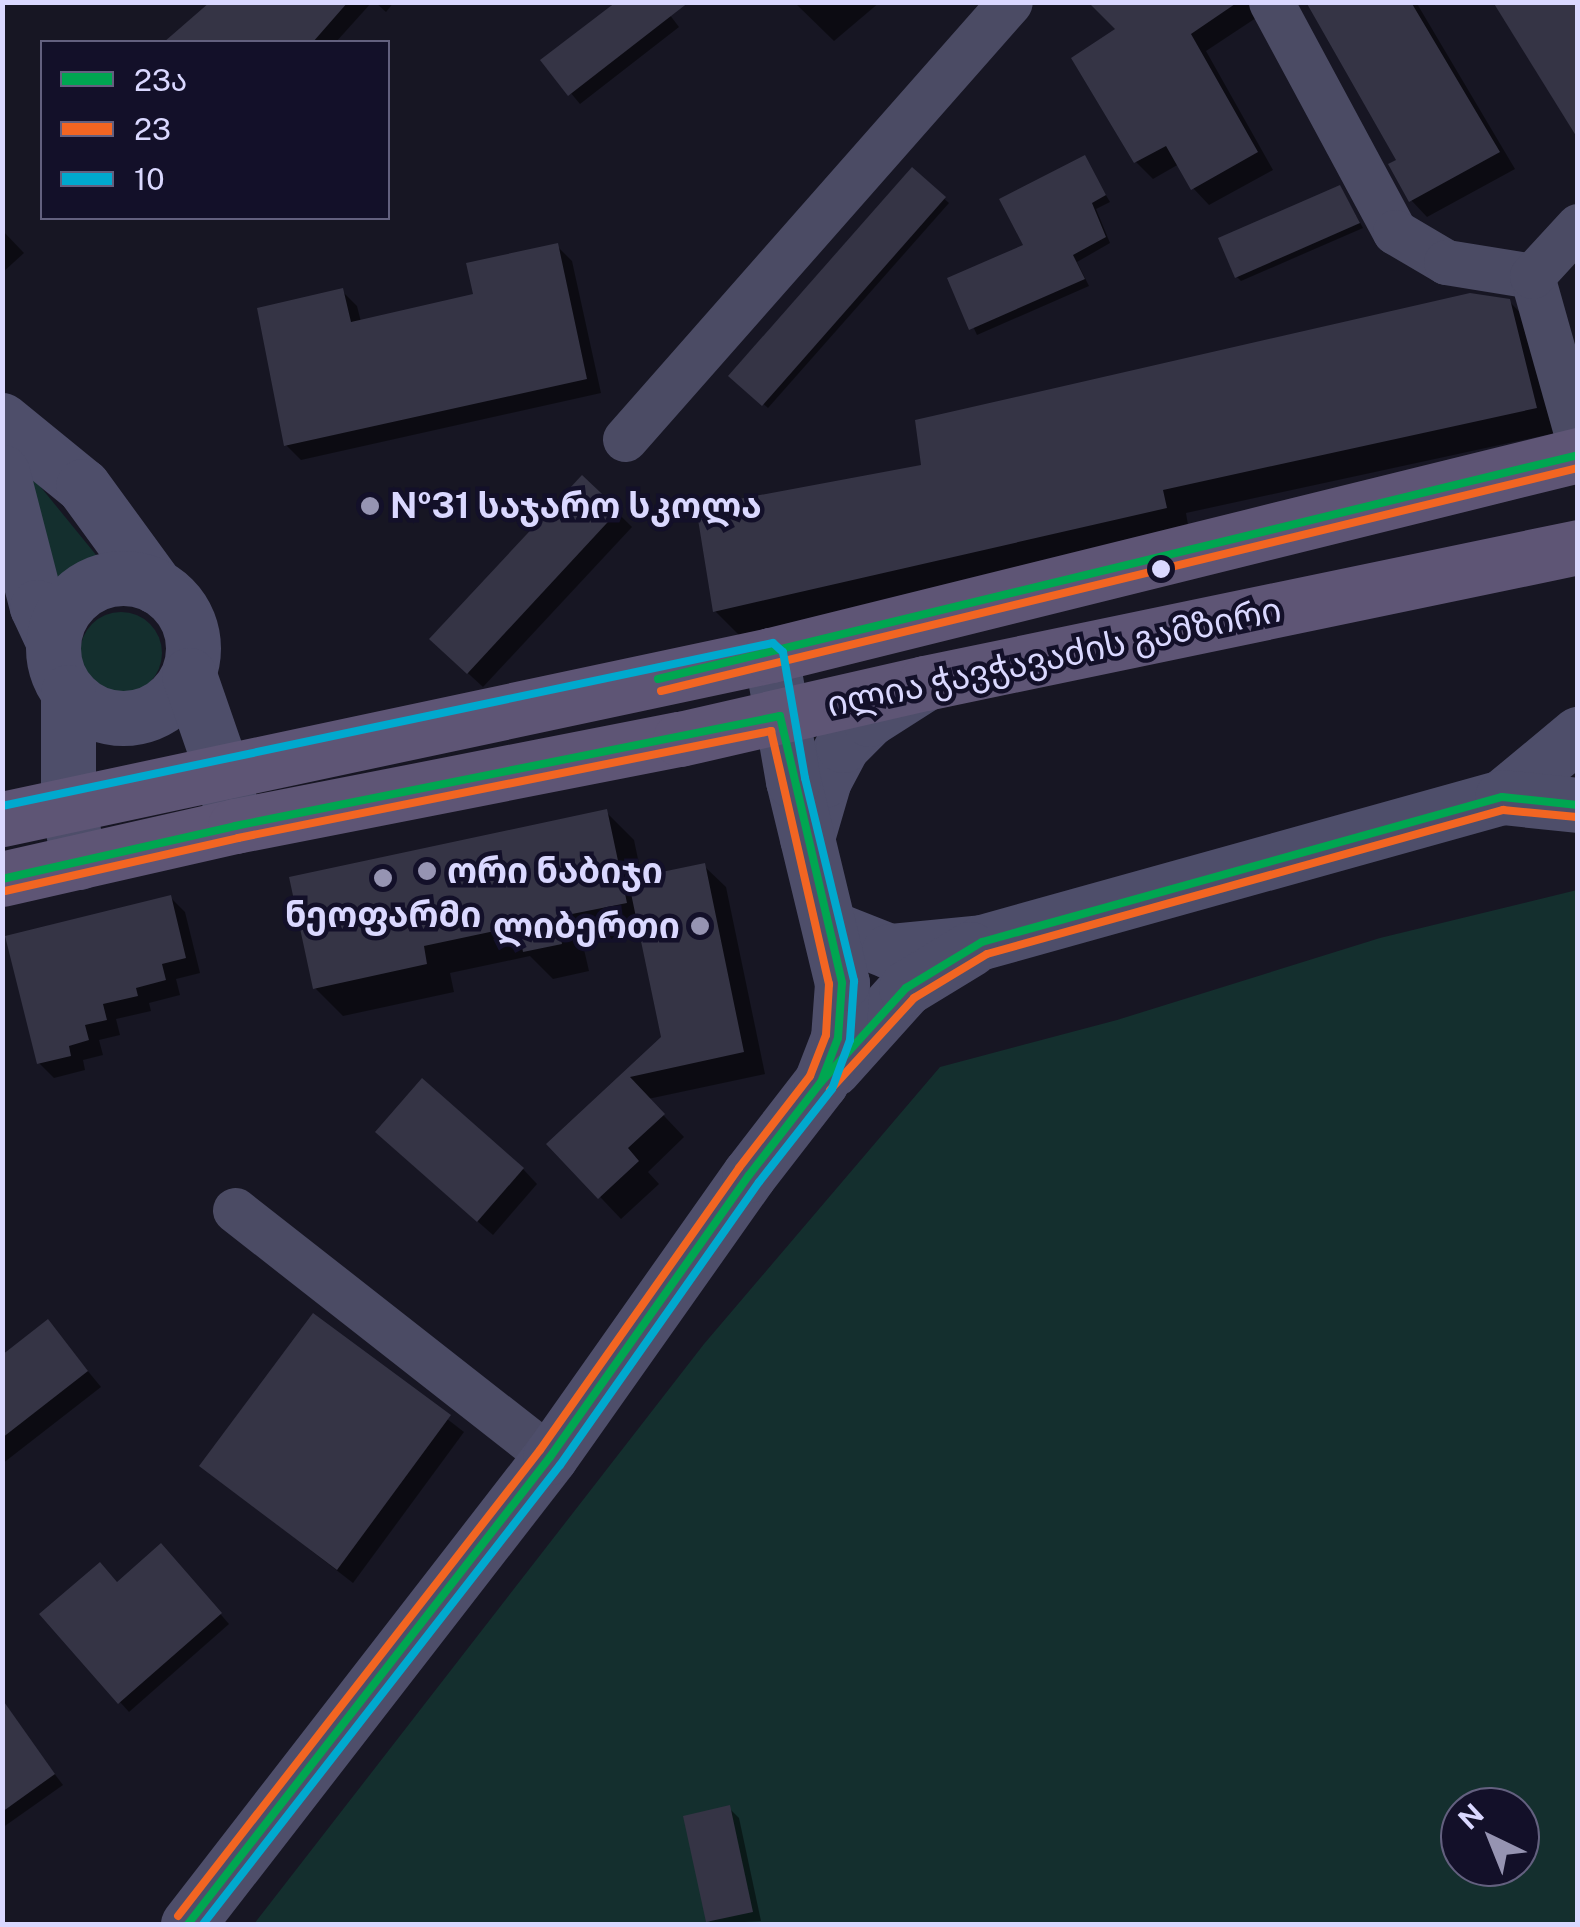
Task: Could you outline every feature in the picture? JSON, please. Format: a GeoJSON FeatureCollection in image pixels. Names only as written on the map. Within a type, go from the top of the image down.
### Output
{"type":"FeatureCollection","features":[{"type":"Feature","properties":{"kind":"main road"},"geometry":{"type":"LineString","coordinates":[[2,420],[83,486],[156,586],[175,601],[188,621],[194,648],[188,675],[172,699],[147,715],[119,719],[91,711],[61,667],[37,607],[2,472]]}},
{"type":"Feature","properties":{"kind":"main road","name":"ილია ჭავჭავაძის გამზირი"},"geometry":{"type":"LineString","coordinates":[[2,819],[771,655],[1578,454]]}},
{"type":"Feature","properties":{"kind":"main road","name":"ილია ჭავჭავაძის გამზირი"},"geometry":{"type":"LineString","coordinates":[[2,880],[235,826],[780,716],[925,682],[1578,547]]}},
{"type":"Feature","properties":{"kind":"main road"},"geometry":{"type":"LineString","coordinates":[[80,862],[68,805],[59,620],[72,600],[111,579],[134,579],[156,586]]}},
{"type":"Feature","properties":{"kind":"main road"},"geometry":{"type":"LineString","coordinates":[[771,655],[780,716],[842,983],[843,1013],[821,1082]]}},
{"type":"Feature","properties":{"kind":"main road"},"geometry":{"type":"LineString","coordinates":[[188,675],[223,773],[235,826]]}},
{"type":"Feature","properties":{"kind":"main road"},"geometry":{"type":"LineString","coordinates":[[807,838],[824,780],[843,745],[869,720],[925,682]]}},
{"type":"Feature","properties":{"kind":"main road"},"geometry":{"type":"LineString","coordinates":[[1502,797],[1578,734]]}},
{"type":"Feature","properties":{"kind":"main road"},"geometry":{"type":"LineString","coordinates":[[831,928],[889,951],[982,942],[1502,797],[1578,805]]}},
{"type":"Feature","properties":{"kind":"main road"},"geometry":{"type":"LineString","coordinates":[[188,1924],[550,1457],[749,1175],[821,1082],[906,988],[982,942]]}},
{"type":"Feature","properties":{"kind":"street"},"geometry":{"type":"LineString","coordinates":[[624,438],[1010,2]]}},
{"type":"Feature","properties":{"kind":"street"},"geometry":{"type":"LineString","coordinates":[[1271,2],[1395,232],[1446,262],[1532,276]]}},
{"type":"Feature","properties":{"kind":"street"},"geometry":{"type":"LineString","coordinates":[[1532,276],[1578,226]]}},
{"type":"Feature","properties":{"kind":"street"},"geometry":{"type":"LineString","coordinates":[[1532,276],[1578,440]]}},
{"type":"Feature","properties":{"kind":"street"},"geometry":{"type":"LineString","coordinates":[[235,1210],[550,1457]]}},
{"type":"Feature","properties":{"kind":"green space"},"geometry":{"type":"Polygon","coordinates":[[[26,469],[101,561],[69,572],[59,584],[26,469]]]}},
{"type":"Feature","properties":{"kind":"green space"},"geometry":{"type":"Polygon","coordinates":[[[121,612],[137,615],[150,624],[159,637],[159,669],[150,682],[137,691],[121,694],[105,691],[92,682],[83,669],[80,653],[83,637],[92,624],[105,615],[121,612]]]}},
{"type":"Feature","properties":{"kind":"green space"},"geometry":{"type":"Polygon","coordinates":[[[1577,890],[1577,1924],[254,1924],[704,1344],[940,1067],[1117,1020],[1380,938],[1577,890]]]}},
{"type":"Feature","properties":{"kind":"building"},"geometry":{"type":"Polygon","coordinates":[[[210,2],[348,2],[315,40],[166,40],[210,2]]]}},
{"type":"Feature","properties":{"kind":"building"},"geometry":{"type":"Polygon","coordinates":[[[616,2],[689,2],[568,96],[540,60],[616,2]]]}},
{"type":"Feature","properties":{"kind":"building"},"geometry":{"type":"Polygon","coordinates":[[[1088,2],[1238,2],[1191,34],[1258,152],[1191,190],[1166,146],[1134,163],[1071,58],[1115,29],[1088,2]]]}},
{"type":"Feature","properties":{"kind":"building"},"geometry":{"type":"Polygon","coordinates":[[[1306,2],[1411,2],[1500,152],[1409,202],[1388,164],[1396,160],[1306,2]]]}},
{"type":"Feature","properties":{"kind":"building"},"geometry":{"type":"Polygon","coordinates":[[[1493,2],[1578,2],[1578,139],[1493,2]]]}},
{"type":"Feature","properties":{"kind":"building"},"geometry":{"type":"Polygon","coordinates":[[[1085,155],[1106,195],[1092,203],[1106,237],[1073,255],[1085,279],[969,330],[947,278],[1023,245],[999,199],[1085,155]]]}},
{"type":"Feature","properties":{"kind":"building"},"geometry":{"type":"Polygon","coordinates":[[[912,167],[946,197],[762,406],[728,376],[912,167]]]}},
{"type":"Feature","properties":{"kind":"building"},"geometry":{"type":"Polygon","coordinates":[[[1340,185],[1360,223],[1235,278],[1218,238],[1340,185]]]}},
{"type":"Feature","properties":{"kind":"building"},"geometry":{"type":"Polygon","coordinates":[[[558,243],[587,379],[284,446],[257,308],[343,288],[351,322],[473,294],[466,263],[558,243]]]}},
{"type":"Feature","properties":{"kind":"building"},"geometry":{"type":"Polygon","coordinates":[[[1470,293],[1510,299],[1537,408],[1163,490],[1167,508],[713,612],[696,507],[921,465],[915,420],[1470,293]]]}},
{"type":"Feature","properties":{"kind":"building"},"geometry":{"type":"Polygon","coordinates":[[[582,475],[619,510],[467,674],[429,639],[582,475]]]}},
{"type":"Feature","properties":{"kind":"building"},"geometry":{"type":"Polygon","coordinates":[[[607,809],[627,903],[557,917],[562,944],[523,952],[518,926],[424,946],[427,964],[313,989],[289,877],[607,809]]]}},
{"type":"Feature","properties":{"kind":"building"},"geometry":{"type":"Polygon","coordinates":[[[705,863],[744,1052],[630,1077],[665,1114],[628,1148],[639,1161],[598,1199],[546,1144],[661,1037],[628,879],[705,863]]]}},
{"type":"Feature","properties":{"kind":"building"},"geometry":{"type":"Polygon","coordinates":[[[171,895],[186,958],[162,964],[166,980],[136,988],[138,996],[103,1004],[107,1020],[85,1025],[89,1040],[69,1046],[71,1056],[37,1064],[5,936],[171,895]]]}},
{"type":"Feature","properties":{"kind":"building"},"geometry":{"type":"Polygon","coordinates":[[[422,1078],[524,1168],[477,1222],[375,1132],[422,1078]]]}},
{"type":"Feature","properties":{"kind":"building"},"geometry":{"type":"Polygon","coordinates":[[[313,1313],[451,1415],[337,1570],[199,1466],[313,1313]]]}},
{"type":"Feature","properties":{"kind":"building"},"geometry":{"type":"Polygon","coordinates":[[[48,1319],[88,1371],[2,1438],[2,1355],[48,1319]]]}},
{"type":"Feature","properties":{"kind":"building"},"geometry":{"type":"Polygon","coordinates":[[[161,1543],[222,1613],[118,1704],[39,1614],[100,1562],[117,1582],[161,1543]]]}},
{"type":"Feature","properties":{"kind":"building"},"geometry":{"type":"Polygon","coordinates":[[[2,1699],[55,1774],[2,1812],[2,1699]]]}},
{"type":"Feature","properties":{"kind":"building"},"geometry":{"type":"Polygon","coordinates":[[[730,1805],[753,1912],[706,1922],[683,1816],[730,1805]]]}},
{"type":"Feature","properties":{"kind":"transit line","name":"23ა"},"geometry":{"type":"LineString","coordinates":[[658,679],[1578,455]]}},
{"type":"Feature","properties":{"kind":"transit line","name":"23"},"geometry":{"type":"LineString","coordinates":[[661,691],[1578,468]]}},
{"type":"Feature","properties":{"kind":"transit line","name":"10"},"geometry":{"type":"LineString","coordinates":[[2,806],[773,643],[783,652],[805,778],[854,981],[850,1040],[832,1089],[759,1182],[560,1465],[203,1924]]}},
{"type":"Feature","properties":{"kind":"transit line","name":"23ა"},"geometry":{"type":"LineString","coordinates":[[2,879],[235,826],[780,716],[842,983],[838,1038],[821,1082],[749,1175],[550,1457],[188,1924]]}},
{"type":"Feature","properties":{"kind":"transit line","name":"23"},"geometry":{"type":"LineString","coordinates":[[5,891],[238,838],[771,731],[829,984],[826,1035],[810,1076],[739,1168],[540,1450],[178,1916]]}},
{"type":"Feature","properties":{"kind":"transit line","name":"23ა"},"geometry":{"type":"LineString","coordinates":[[821,1082],[906,988],[982,942],[1502,797],[1578,805]]}},
{"type":"Feature","properties":{"kind":"transit line","name":"23"},"geometry":{"type":"LineString","coordinates":[[830,1090],[914,998],[987,954],[1503,810],[1577,817]]}},
{"type":"Feature","properties":{"kind":"place","name":"№31 საჯარო სკოლა"},"geometry":{"type":"Point","coordinates":[370,506]}},
{"type":"Feature","properties":{"kind":"place","name":"ორი ნაბიჯი"},"geometry":{"type":"Point","coordinates":[427,871]}},
{"type":"Feature","properties":{"kind":"place","name":"ნეოფარმი"},"geometry":{"type":"Point","coordinates":[383,878]}},
{"type":"Feature","properties":{"kind":"place","name":"ლიბერთი"},"geometry":{"type":"Point","coordinates":[700,926]}}]}
